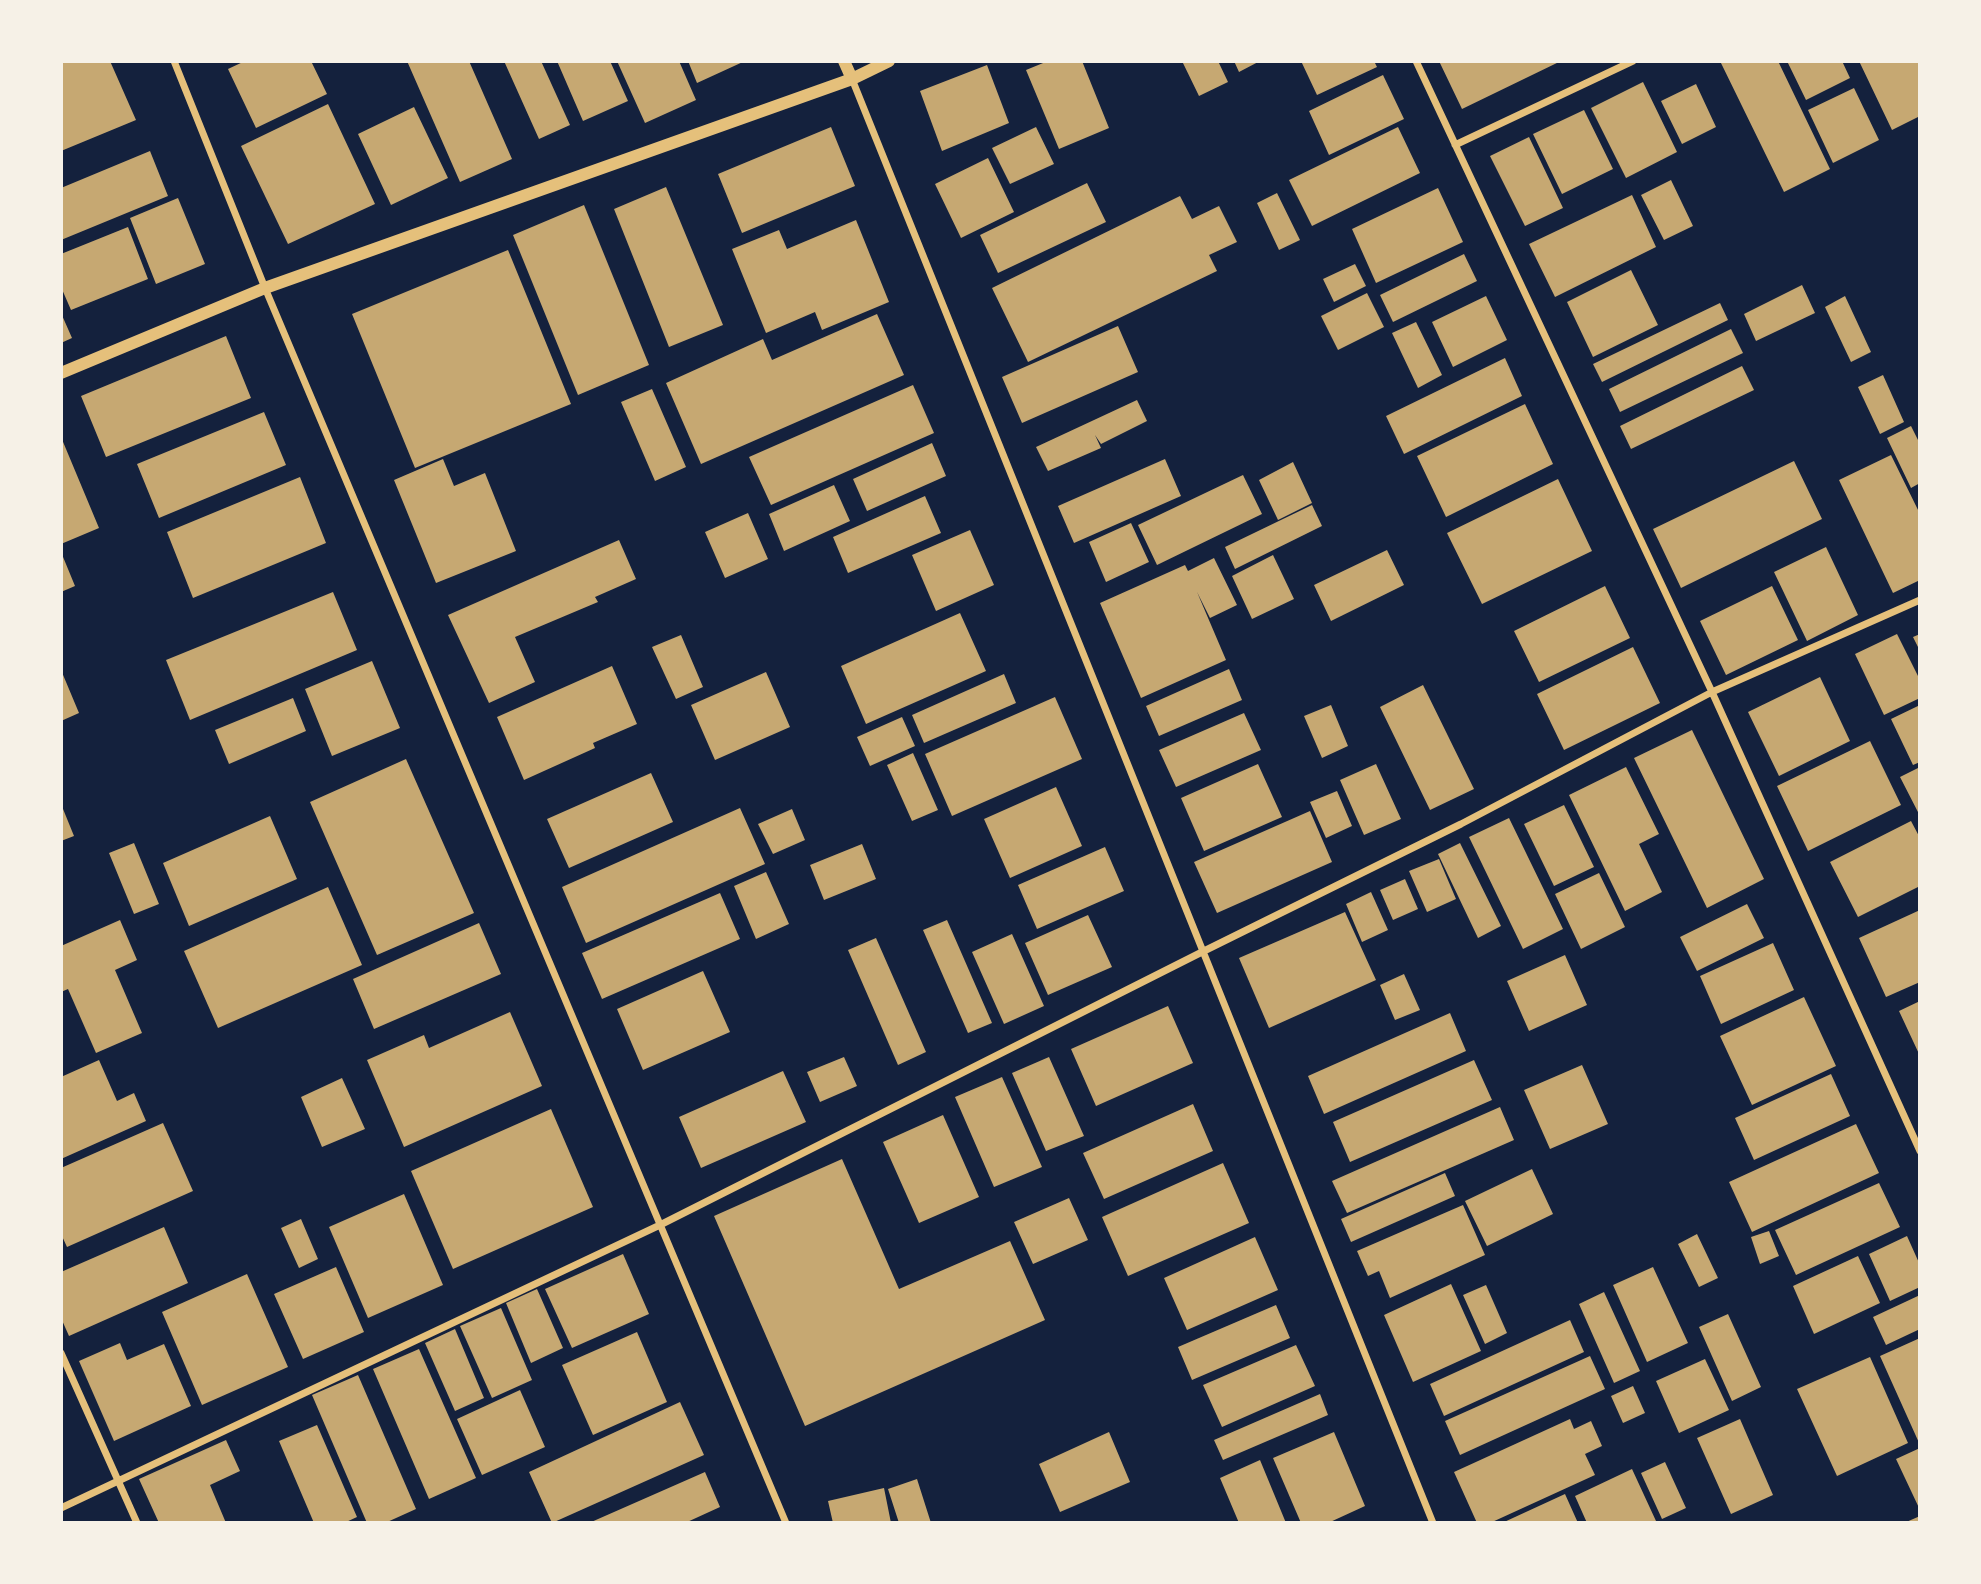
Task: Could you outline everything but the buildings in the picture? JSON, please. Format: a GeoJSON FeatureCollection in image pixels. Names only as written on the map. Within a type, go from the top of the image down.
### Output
{"type":"FeatureCollection","features":[{"type":"Feature","properties":{"kind":"street"},"geometry":{"type":"LineString","coordinates":[[174,61],[265,288],[786,1523]]}},
{"type":"Feature","properties":{"kind":"street"},"geometry":{"type":"LineString","coordinates":[[844,61],[1433,1523]]}},
{"type":"Feature","properties":{"kind":"street"},"geometry":{"type":"LineString","coordinates":[[61,373],[265,288],[852,79],[889,61]]}},
{"type":"Feature","properties":{"kind":"street"},"geometry":{"type":"LineString","coordinates":[[1416,61],[1712,692],[1920,1151]]}},
{"type":"Feature","properties":{"kind":"street"},"geometry":{"type":"LineString","coordinates":[[1455,145],[1633,61]]}},
{"type":"Feature","properties":{"kind":"street"},"geometry":{"type":"LineString","coordinates":[[61,1508],[660,1225],[1461,824],[1712,692],[1920,600]]}},
{"type":"Feature","properties":{"kind":"street"},"geometry":{"type":"LineString","coordinates":[[61,1353],[136,1523]]}}]}
